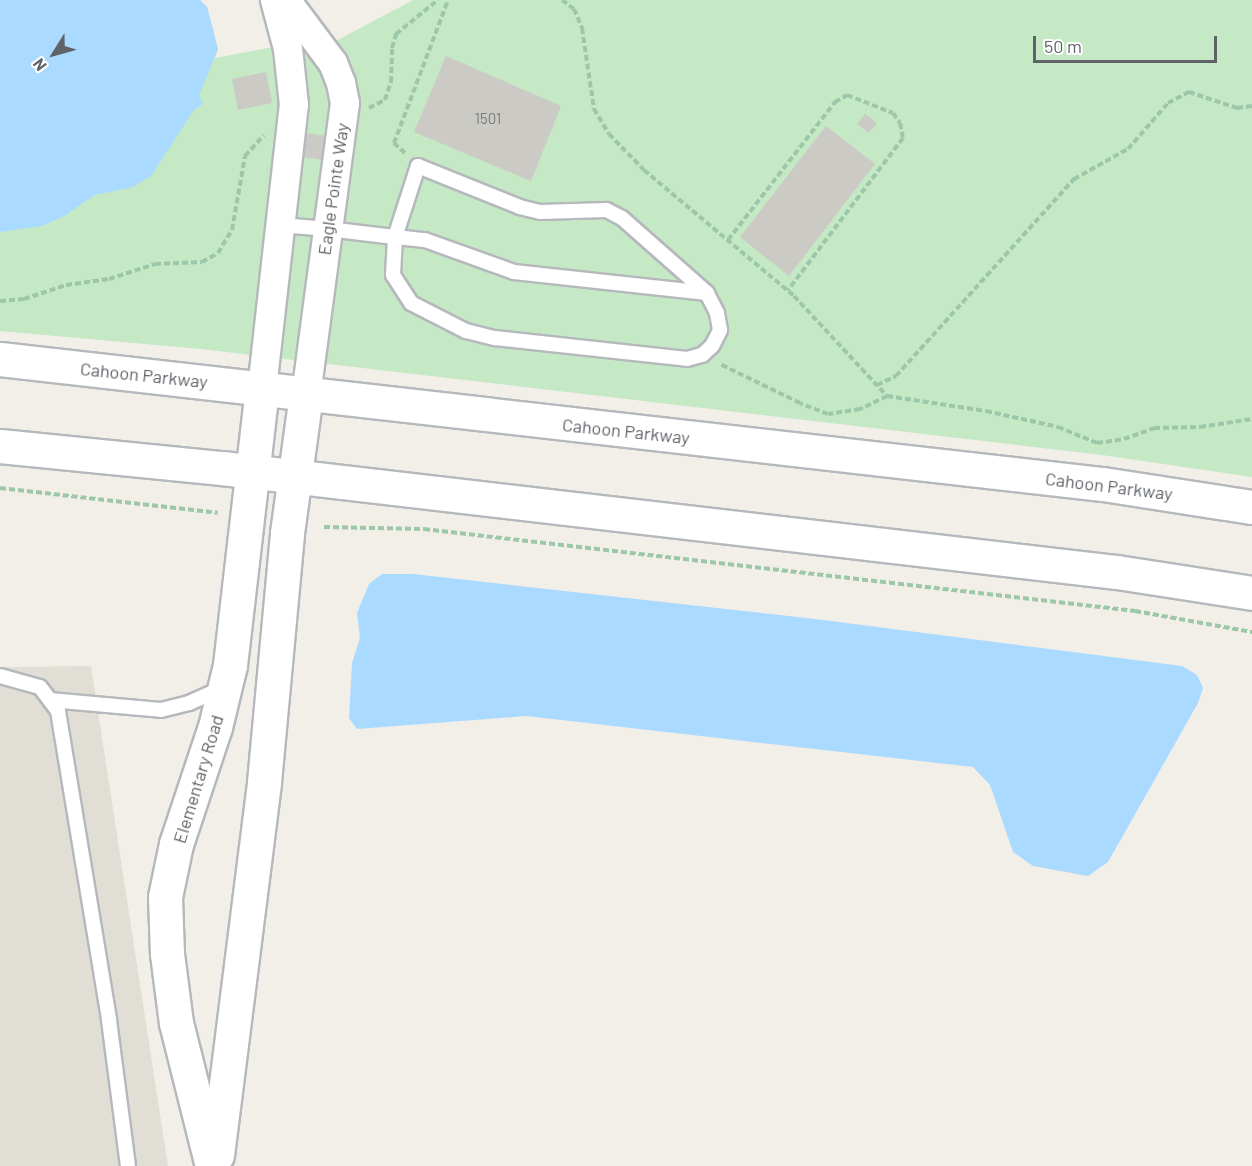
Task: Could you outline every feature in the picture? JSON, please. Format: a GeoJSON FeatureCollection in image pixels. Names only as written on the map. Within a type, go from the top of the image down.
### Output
{"type":"FeatureCollection","features":[{"type":"Feature","properties":{"kind":"street"},"geometry":{"type":"LineString","coordinates":[[262,389],[294,105],[288,49],[275,0]]}},
{"type":"Feature","properties":{"kind":"street","name":"Eagle Pointe Way"},"geometry":{"type":"LineString","coordinates":[[286,0],[333,63],[341,83],[344,114],[306,394]]}},
{"type":"Feature","properties":{"kind":"street","name":"Cahoon Parkway"},"geometry":{"type":"LineString","coordinates":[[0,359],[1103,484],[1252,507]]}},
{"type":"Feature","properties":{"kind":"street","name":"Elementary Road"},"geometry":{"type":"LineString","coordinates":[[214,1166],[176,1023],[167,954],[165,897],[177,844],[226,687],[237,621],[262,389]]}},
{"type":"Feature","properties":{"kind":"street","name":"Elementary Road"},"geometry":{"type":"LineString","coordinates":[[214,1166],[264,782],[293,476],[306,394]]}},
{"type":"Feature","properties":{"kind":"street"},"geometry":{"type":"LineString","coordinates":[[0,446],[293,476],[1117,572],[1252,593]]}},
{"type":"Feature","properties":{"kind":"lane"},"geometry":{"type":"LineString","coordinates":[[418,166],[520,207],[540,212],[606,210],[622,218],[707,293],[717,313],[720,330],[712,346],[702,355],[687,359],[495,338],[466,331],[411,303],[393,275],[395,237],[418,166]]}},
{"type":"Feature","properties":{"kind":"lane"},"geometry":{"type":"LineString","coordinates":[[281,225],[425,240],[514,272],[707,293]]}},
{"type":"Feature","properties":{"kind":"lane"},"geometry":{"type":"LineString","coordinates":[[0,675],[40,687],[58,711],[76,809],[128,1166]]}},
{"type":"Feature","properties":{"kind":"lane"},"geometry":{"type":"LineString","coordinates":[[50,700],[161,710],[189,703],[226,687]]}},
{"type":"Feature","properties":{"kind":"path"},"geometry":{"type":"LineString","coordinates":[[344,114],[378,106],[385,100],[391,82],[392,48],[396,34],[438,0]]}},
{"type":"Feature","properties":{"kind":"path"},"geometry":{"type":"LineString","coordinates":[[418,166],[394,143],[448,0]]}},
{"type":"Feature","properties":{"kind":"path"},"geometry":{"type":"LineString","coordinates":[[562,0],[574,9],[582,28],[594,109],[609,134],[644,170],[788,290],[887,396]]}},
{"type":"Feature","properties":{"kind":"path"},"geometry":{"type":"LineString","coordinates":[[877,385],[896,376],[1074,179],[1128,149],[1168,103],[1188,92],[1237,108],[1252,106]]}},
{"type":"Feature","properties":{"kind":"path"},"geometry":{"type":"LineString","coordinates":[[728,240],[835,102],[847,95],[893,113],[900,123],[903,138],[788,290]]}},
{"type":"Feature","properties":{"kind":"path"},"geometry":{"type":"LineString","coordinates":[[0,301],[24,299],[66,285],[109,279],[155,264],[202,262],[218,253],[232,230],[245,156],[255,142],[269,131],[292,120]]}},
{"type":"Feature","properties":{"kind":"path"},"geometry":{"type":"LineString","coordinates":[[702,355],[800,403],[828,414],[860,408],[887,396],[986,411],[1058,427],[1097,443],[1124,439],[1154,428],[1200,427],[1252,419]]}},
{"type":"Feature","properties":{"kind":"path"},"geometry":{"type":"LineString","coordinates":[[0,488],[218,513]]}},
{"type":"Feature","properties":{"kind":"path"},"geometry":{"type":"LineString","coordinates":[[324,527],[424,529],[1135,612],[1252,632]]}},
{"type":"Feature","properties":{"kind":"shaded area"},"geometry":{"type":"Polygon","coordinates":[[[91,666],[168,1166],[0,1166],[0,667],[91,666]]]}},
{"type":"Feature","properties":{"kind":"green space"},"geometry":{"type":"Polygon","coordinates":[[[0,0],[200,0],[207,7],[218,49],[215,58],[268,48],[336,41],[413,0],[1252,0],[1252,477],[1102,455],[201,349],[0,331],[0,0]]]}},
{"type":"Feature","properties":{"kind":"water"},"geometry":{"type":"Polygon","coordinates":[[[0,0],[200,0],[207,7],[218,49],[199,95],[203,104],[194,110],[151,176],[133,187],[95,195],[64,216],[42,226],[0,232],[0,0]]]}},
{"type":"Feature","properties":{"kind":"water"},"geometry":{"type":"Polygon","coordinates":[[[382,574],[413,574],[815,619],[1182,666],[1197,675],[1203,688],[1198,703],[1108,862],[1088,876],[1033,866],[1013,852],[990,785],[973,767],[526,716],[357,729],[349,718],[352,663],[360,638],[357,613],[369,584],[382,574]]]}},
{"type":"Feature","properties":{"kind":"building"},"geometry":{"type":"Polygon","coordinates":[[[446,56],[561,106],[531,181],[414,132],[446,56]]]}},
{"type":"Feature","properties":{"kind":"building"},"geometry":{"type":"Polygon","coordinates":[[[266,72],[272,103],[238,110],[232,79],[266,72]]]}},
{"type":"Feature","properties":{"kind":"building"},"geometry":{"type":"Polygon","coordinates":[[[865,114],[877,123],[869,133],[857,124],[865,114]]]}},
{"type":"Feature","properties":{"kind":"building"},"geometry":{"type":"Polygon","coordinates":[[[826,126],[875,164],[789,276],[740,237],[826,126]]]}},
{"type":"Feature","properties":{"kind":"building"},"geometry":{"type":"Polygon","coordinates":[[[306,133],[327,136],[324,160],[303,157],[306,133]]]}}]}
